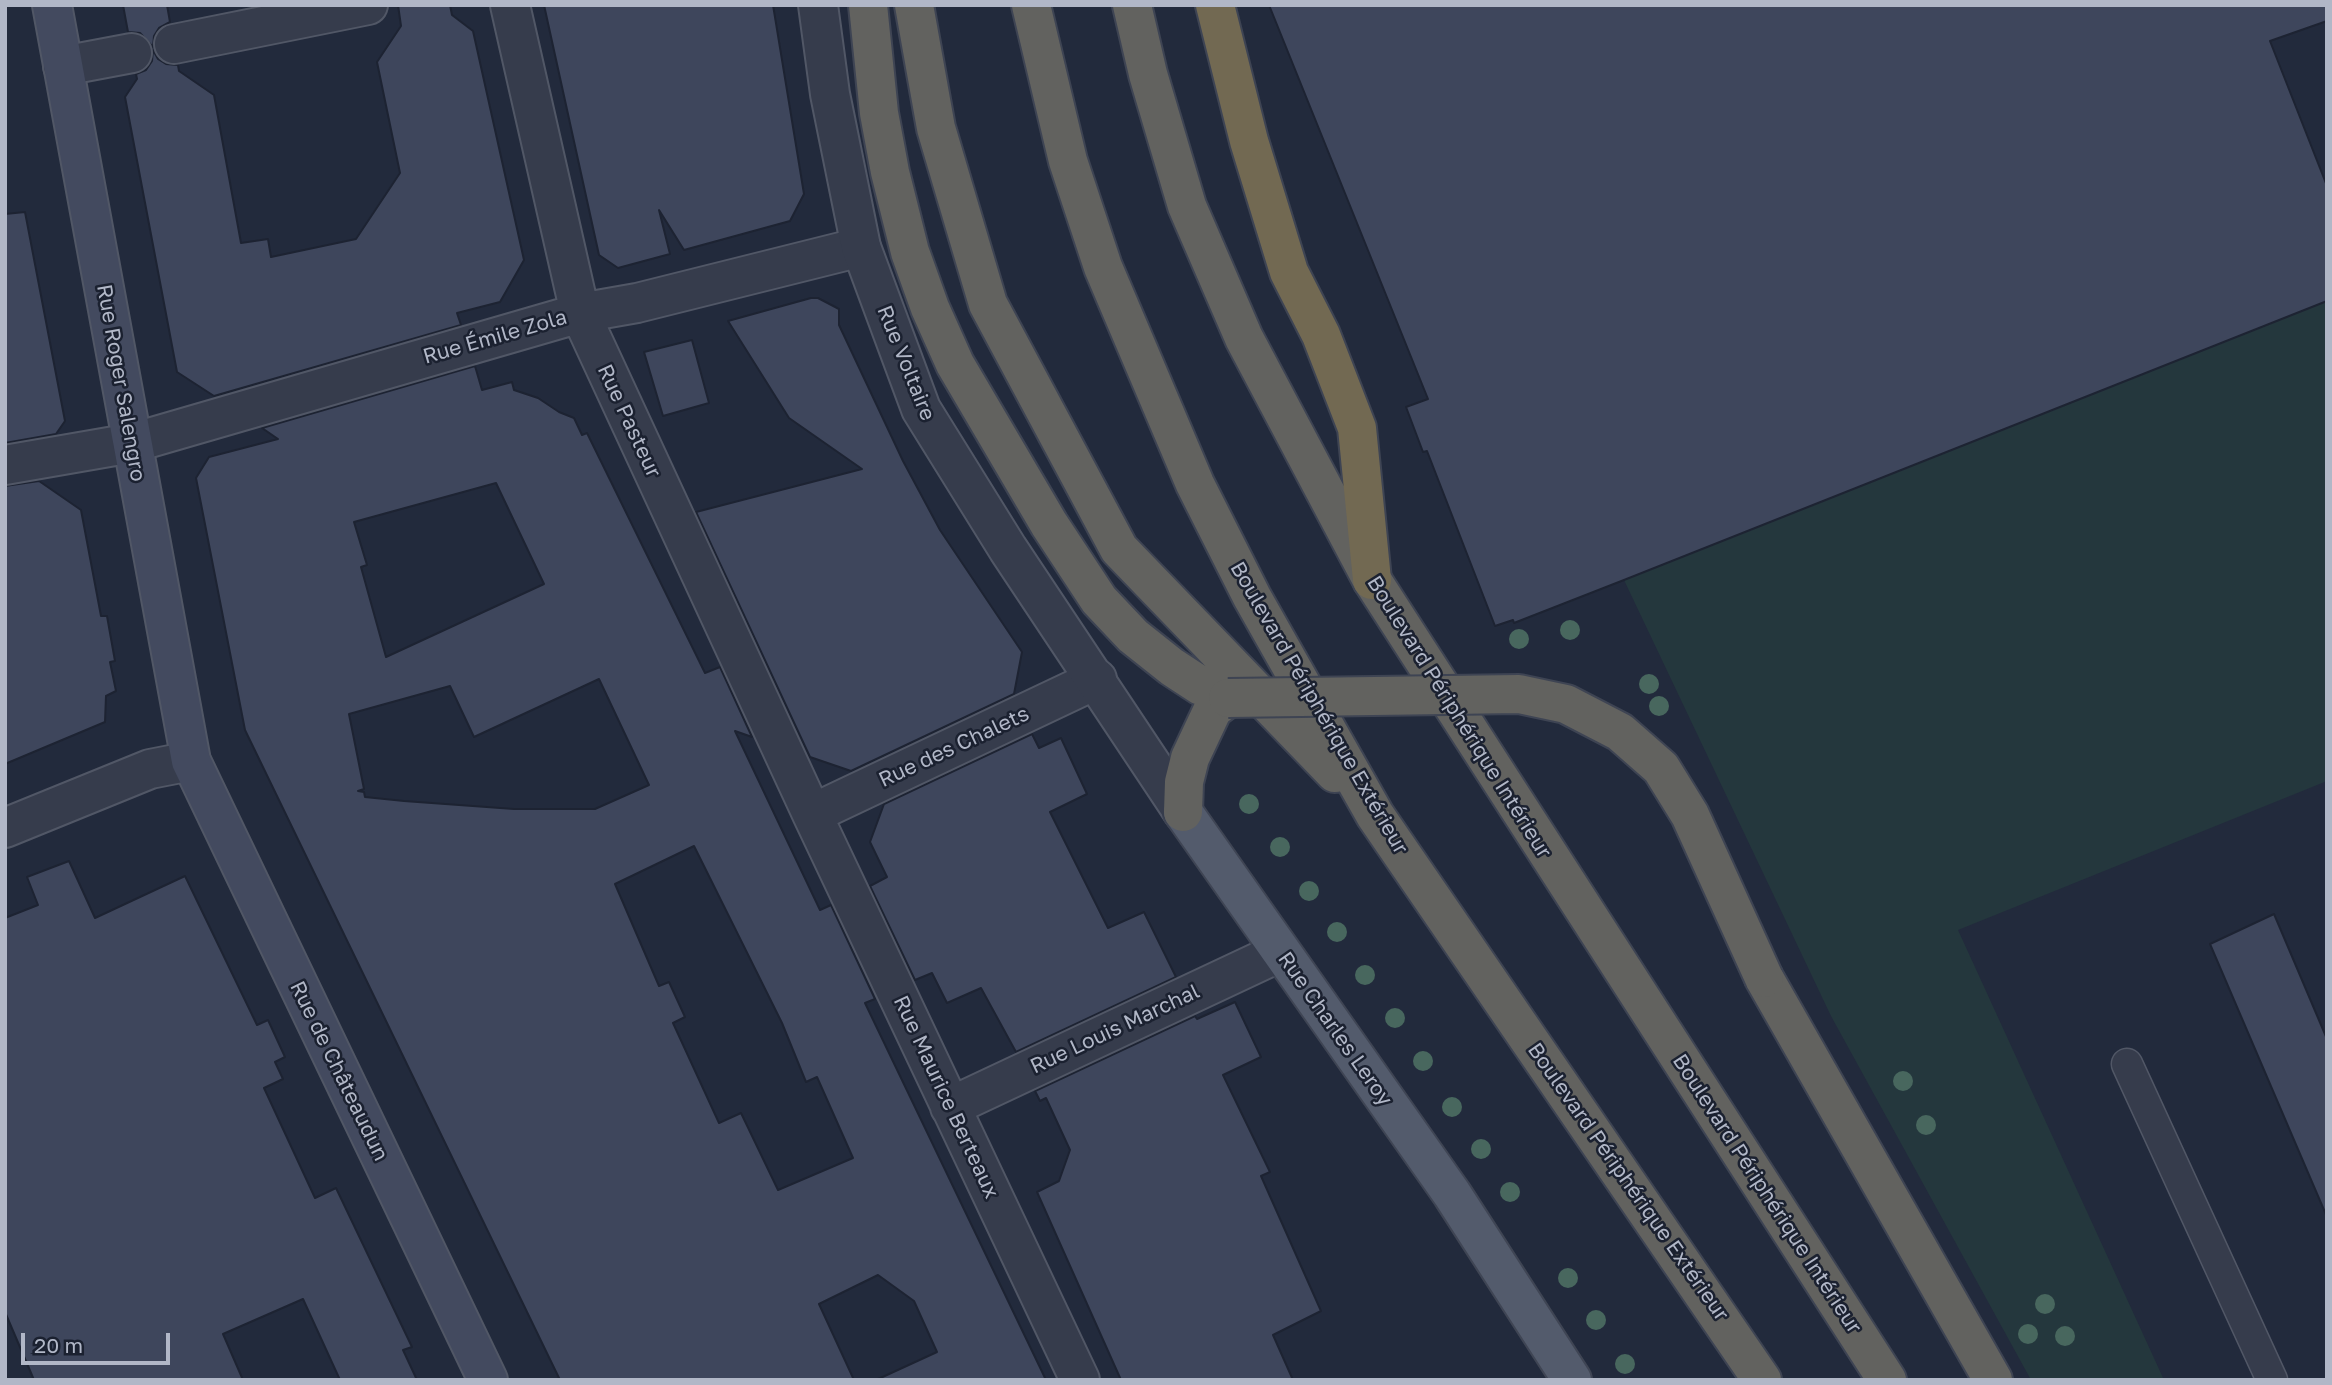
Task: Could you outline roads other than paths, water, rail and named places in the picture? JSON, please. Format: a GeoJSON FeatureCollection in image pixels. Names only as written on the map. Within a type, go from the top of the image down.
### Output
{"type":"FeatureCollection","features":[{"type":"Feature","properties":{"kind":"highway"},"geometry":{"type":"LineString","coordinates":[[914,5],[936,128],[988,304],[1119,549],[1375,815]]}},
{"type":"Feature","properties":{"kind":"highway","name":"Boulevard Périphérique Extérieur"},"geometry":{"type":"LineString","coordinates":[[1031,5],[1068,161],[1103,267],[1141,363],[1195,484],[1252,597],[1375,815],[1762,1380]]}},
{"type":"Feature","properties":{"kind":"highway","name":"Boulevard Périphérique Intérieur"},"geometry":{"type":"LineString","coordinates":[[1132,5],[1148,74],[1187,206],[1244,338],[1371,580],[1886,1380]]}},
{"type":"Feature","properties":{"kind":"highway"},"geometry":{"type":"LineString","coordinates":[[1216,5],[1249,141],[1289,272],[1321,335],[1357,428],[1371,580]]}},
{"type":"Feature","properties":{"kind":"highway"},"geometry":{"type":"LineString","coordinates":[[869,23],[879,113],[910,252],[930,308],[955,364],[1049,524],[1099,600],[1133,636],[1172,667],[1201,686],[1227,698],[1519,694],[1566,704],[1620,732],[1661,768],[1690,815],[1764,978],[1993,1380]]}},
{"type":"Feature","properties":{"kind":"highway"},"geometry":{"type":"LineString","coordinates":[[1183,812],[1184,782],[1190,758],[1213,709],[1227,698]]}},
{"type":"Feature","properties":{"kind":"main road","name":"Rue Roger Salengro"},"geometry":{"type":"LineString","coordinates":[[52,5],[191,761]]}},
{"type":"Feature","properties":{"kind":"main road","name":"Rue de Châteaudun"},"geometry":{"type":"LineString","coordinates":[[191,761],[488,1380]]}},
{"type":"Feature","properties":{"kind":"main road","name":"Rue Charles Leroy"},"geometry":{"type":"LineString","coordinates":[[1183,812],[1452,1194],[1572,1380]]}},
{"type":"Feature","properties":{"kind":"street"},"geometry":{"type":"LineString","coordinates":[[174,44],[368,5]]}},
{"type":"Feature","properties":{"kind":"street","name":"Rue Pasteur"},"geometry":{"type":"LineString","coordinates":[[510,5],[580,313],[812,814]]}},
{"type":"Feature","properties":{"kind":"street","name":"Rue Voltaire"},"geometry":{"type":"LineString","coordinates":[[818,5],[830,94],[861,247],[920,409],[1008,549],[1097,680]]}},
{"type":"Feature","properties":{"kind":"street"},"geometry":{"type":"LineString","coordinates":[[63,66],[132,53]]}},
{"type":"Feature","properties":{"kind":"street","name":"Rue Émile Zola"},"geometry":{"type":"LineString","coordinates":[[5,465],[132,443],[580,313],[637,303],[861,247]]}},
{"type":"Feature","properties":{"kind":"street","name":"Rue Charles Leroy"},"geometry":{"type":"LineString","coordinates":[[1097,680],[1183,812]]}},
{"type":"Feature","properties":{"kind":"street","name":"Rue des Chalets"},"geometry":{"type":"LineString","coordinates":[[812,814],[1097,680]]}},
{"type":"Feature","properties":{"kind":"street"},"geometry":{"type":"LineString","coordinates":[[5,828],[150,769],[191,761]]}},
{"type":"Feature","properties":{"kind":"street","name":"Rue Maurice Berteaux"},"geometry":{"type":"LineString","coordinates":[[812,814],[1080,1380]]}},
{"type":"Feature","properties":{"kind":"street","name":"Rue Louis Marchal"},"geometry":{"type":"LineString","coordinates":[[950,1107],[1280,952]]}},
{"type":"Feature","properties":{"kind":"lane"},"geometry":{"type":"LineString","coordinates":[[2127,1064],[2272,1380]]}}]}
